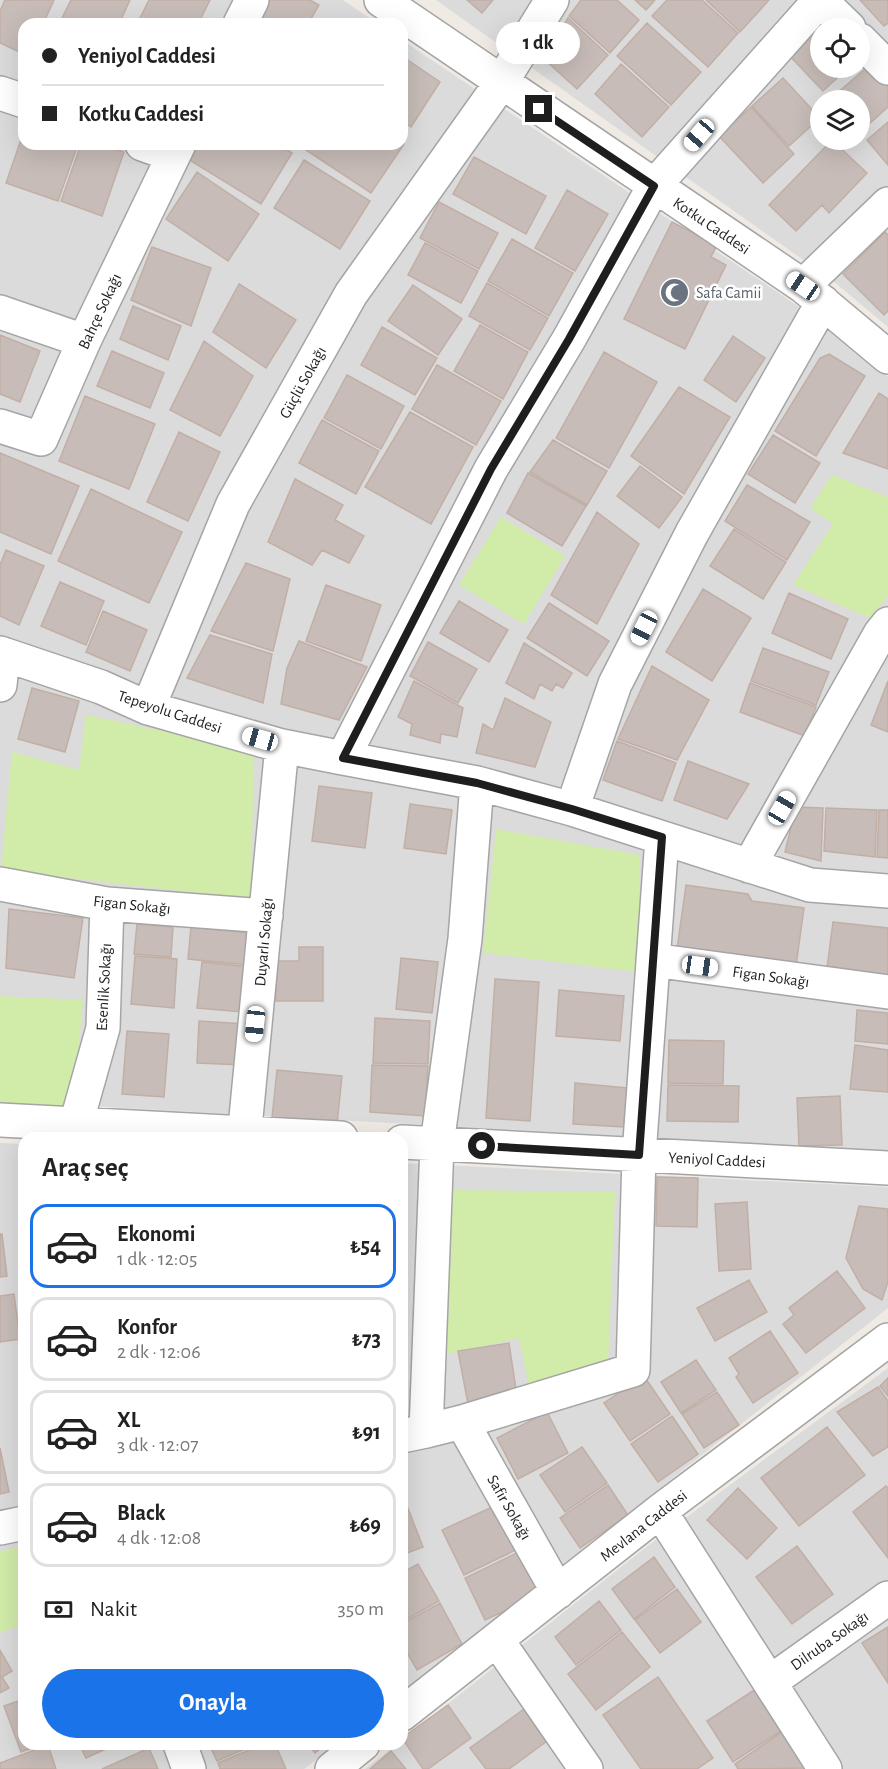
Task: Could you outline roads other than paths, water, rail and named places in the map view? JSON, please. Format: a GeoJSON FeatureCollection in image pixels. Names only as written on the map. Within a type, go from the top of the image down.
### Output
{"type":"FeatureCollection","features":[{"type":"Feature","properties":{"kind":"street"},"geometry":{"type":"LineString","coordinates":[[243,18],[252,0]]}},
{"type":"Feature","properties":{"kind":"street","name":"Kotku Caddesi"},"geometry":{"type":"LineString","coordinates":[[381,0],[407,18]]}},
{"type":"Feature","properties":{"kind":"street","name":"Güçlü Sokağı"},"geometry":{"type":"LineString","coordinates":[[148,708],[233,504],[345,304],[501,83],[552,0]]}},
{"type":"Feature","properties":{"kind":"street"},"geometry":{"type":"LineString","coordinates":[[343,758],[491,469],[569,339],[654,186],[820,0],[839,18]]}},
{"type":"Feature","properties":{"kind":"street","name":"Kotku Caddesi"},"geometry":{"type":"LineString","coordinates":[[408,19],[813,294],[888,357]]}},
{"type":"Feature","properties":{"kind":"street"},"geometry":{"type":"LineString","coordinates":[[870,50],[888,68]]}},
{"type":"Feature","properties":{"kind":"street"},"geometry":{"type":"LineString","coordinates":[[0,93],[18,99]]}},
{"type":"Feature","properties":{"kind":"street","name":"Bahçe Sokağı"},"geometry":{"type":"LineString","coordinates":[[0,426],[41,439],[84,341],[176,150]]}},
{"type":"Feature","properties":{"kind":"street"},"geometry":{"type":"LineString","coordinates":[[572,809],[615,684],[813,294],[888,204]]}},
{"type":"Feature","properties":{"kind":"street"},"geometry":{"type":"LineString","coordinates":[[0,312],[84,341]]}},
{"type":"Feature","properties":{"kind":"street"},"geometry":{"type":"LineString","coordinates":[[749,866],[880,634],[888,624]]}},
{"type":"Feature","properties":{"kind":"street","name":"Tepeyolu Caddesi"},"geometry":{"type":"LineString","coordinates":[[1,664],[100,687],[148,708],[282,746],[477,783],[572,809],[810,885],[888,891]]}},
{"type":"Feature","properties":{"kind":"street","name":"Duyarlı Sokağı"},"geometry":{"type":"LineString","coordinates":[[244,1132],[282,746]]}},
{"type":"Feature","properties":{"kind":"street"},"geometry":{"type":"LineString","coordinates":[[477,783],[465,939],[437,1144],[414,1433],[462,1422],[633,1370],[639,1155],[662,837]]}},
{"type":"Feature","properties":{"kind":"street","name":"Figan Sokağı"},"geometry":{"type":"LineString","coordinates":[[0,884],[107,904],[266,916]]}},
{"type":"Feature","properties":{"kind":"street","name":"Esenlik Sokağı"},"geometry":{"type":"LineString","coordinates":[[72,1131],[103,1028],[107,904]]}},
{"type":"Feature","properties":{"kind":"street","name":"Figan Sokağı"},"geometry":{"type":"LineString","coordinates":[[653,960],[888,992]]}},
{"type":"Feature","properties":{"kind":"street"},"geometry":{"type":"LineString","coordinates":[[0,1120],[72,1131],[106,1132]]}},
{"type":"Feature","properties":{"kind":"street","name":"Yeniyol Caddesi"},"geometry":{"type":"LineString","coordinates":[[408,1142],[888,1168]]}},
{"type":"Feature","properties":{"kind":"street","name":"Mevlana Caddesi"},"geometry":{"type":"LineString","coordinates":[[408,1709],[660,1511],[888,1340]]}},
{"type":"Feature","properties":{"kind":"street","name":"Safir Sokağı"},"geometry":{"type":"LineString","coordinates":[[462,1422],[558,1592]]}},
{"type":"Feature","properties":{"kind":"street"},"geometry":{"type":"LineString","coordinates":[[660,1511],[825,1769]]}},
{"type":"Feature","properties":{"kind":"street"},"geometry":{"type":"LineString","coordinates":[[0,1528],[18,1524]]}},
{"type":"Feature","properties":{"kind":"street","name":"Dilruba Sokağı"},"geometry":{"type":"LineString","coordinates":[[770,1682],[888,1598]]}},
{"type":"Feature","properties":{"kind":"street"},"geometry":{"type":"LineString","coordinates":[[497,1640],[586,1769]]}},
{"type":"Feature","properties":{"kind":"street"},"geometry":{"type":"LineString","coordinates":[[182,1750],[189,1769]]}},
{"type":"Feature","properties":{"kind":"street"},"geometry":{"type":"LineString","coordinates":[[332,1769],[356,1750]]}},
{"type":"Feature","properties":{"kind":"place","name":"Safa Camii"},"geometry":{"type":"Point","coordinates":[675,292]}}]}
